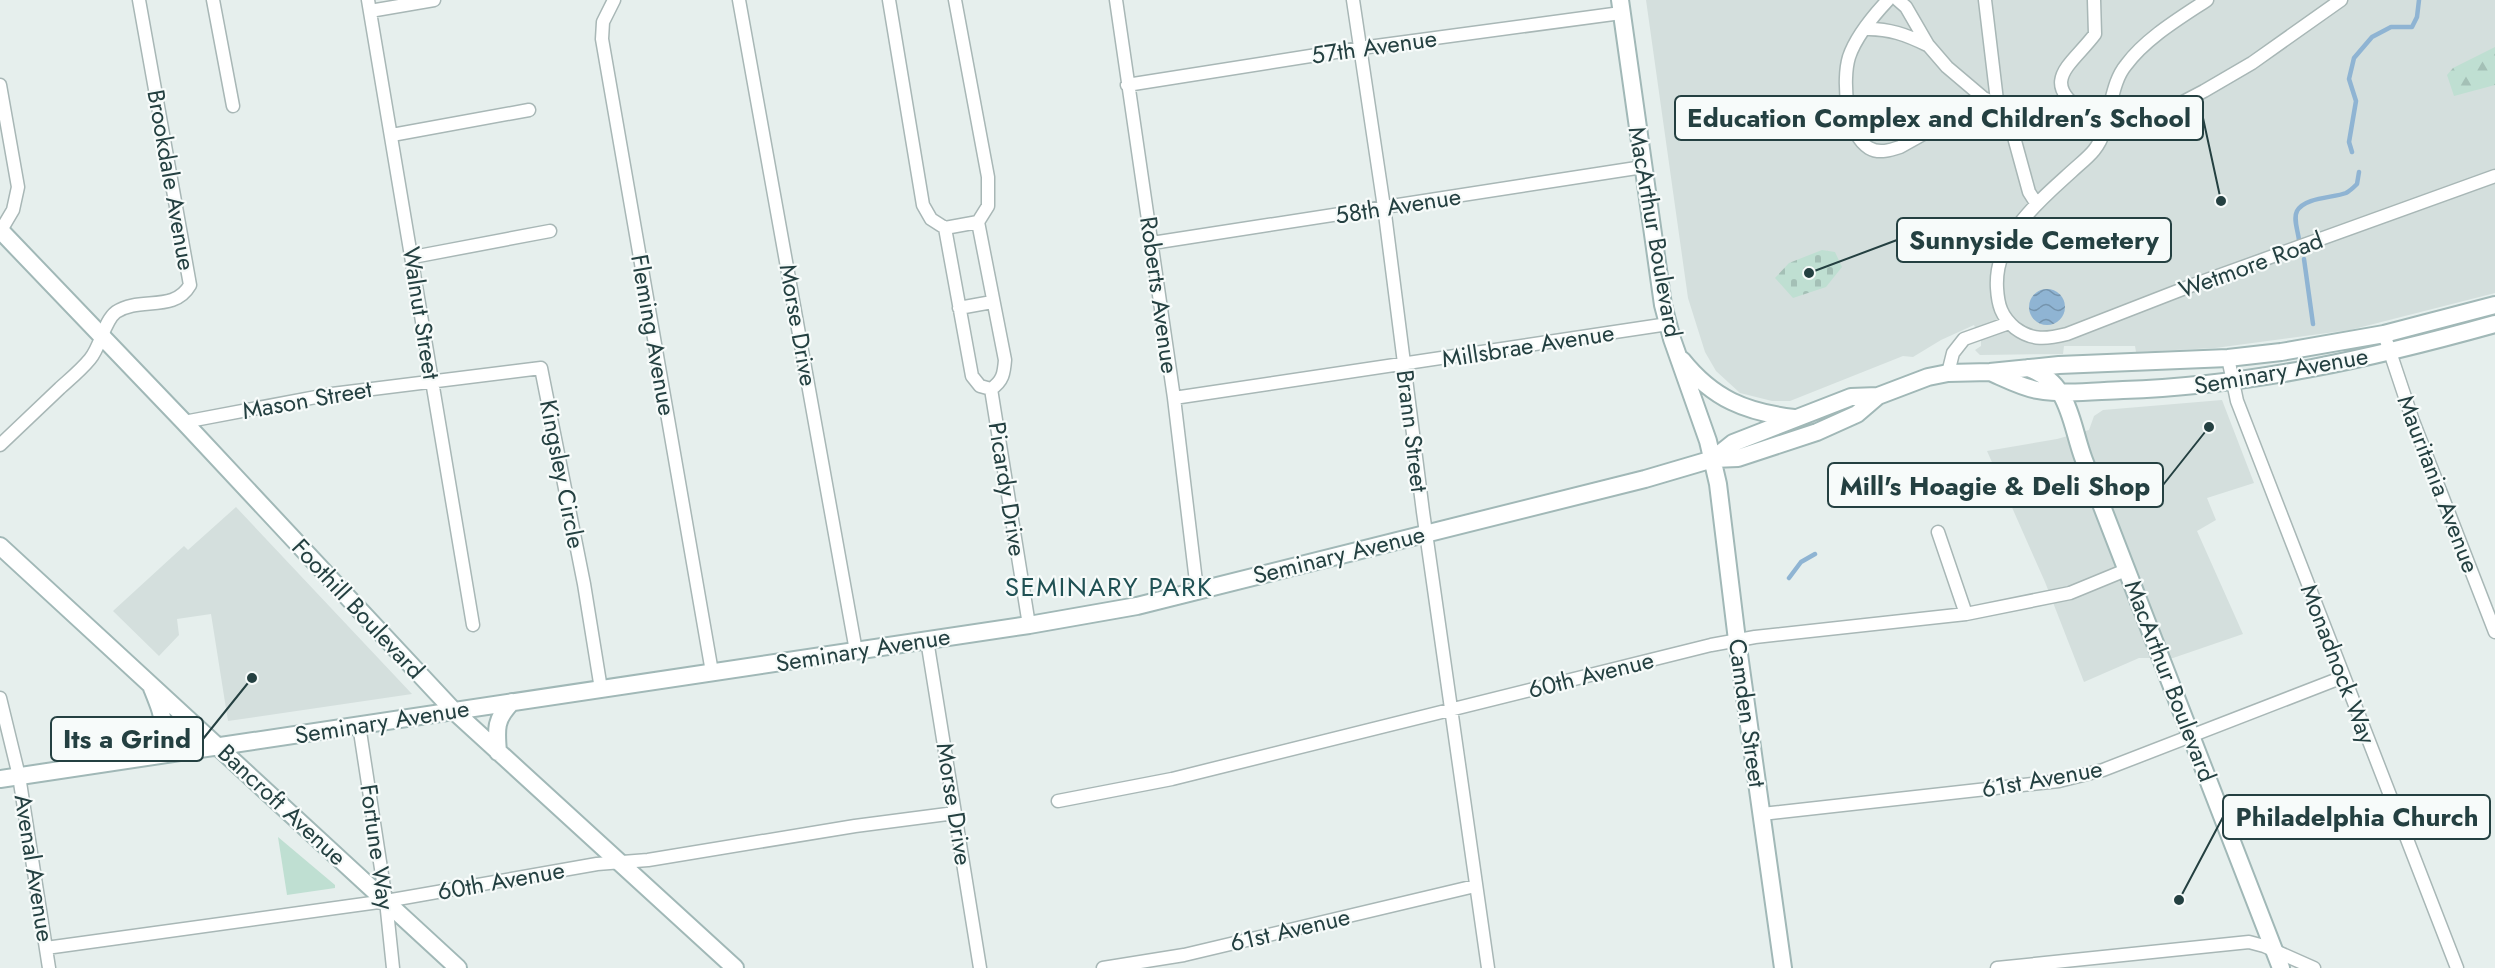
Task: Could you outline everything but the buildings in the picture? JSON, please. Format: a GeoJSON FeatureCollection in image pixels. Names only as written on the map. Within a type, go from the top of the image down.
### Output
{"type":"FeatureCollection","features":[{"type":"Feature","properties":{"kind":"street","name":"Brookdale Avenue"},"geometry":{"type":"LineString","coordinates":[[103,338],[108,320],[115,313],[126,307],[175,300],[184,295],[190,285],[139,0]]}},
{"type":"Feature","properties":{"kind":"street"},"geometry":{"type":"LineString","coordinates":[[213,0],[233,106]]}},
{"type":"Feature","properties":{"kind":"street"},"geometry":{"type":"LineString","coordinates":[[369,5],[434,0]]}},
{"type":"Feature","properties":{"kind":"street","name":"Fleming Avenue"},"geometry":{"type":"LineString","coordinates":[[614,0],[603,22],[602,39],[712,672]]}},
{"type":"Feature","properties":{"kind":"street","name":"Morse Drive"},"geometry":{"type":"LineString","coordinates":[[739,0],[745,23],[856,651]]}},
{"type":"Feature","properties":{"kind":"street"},"geometry":{"type":"LineString","coordinates":[[890,0],[923,205],[931,219],[945,228],[978,222]]}},
{"type":"Feature","properties":{"kind":"street"},"geometry":{"type":"LineString","coordinates":[[945,228],[972,376],[980,386],[991,389],[999,383],[1004,373],[1005,360],[978,222],[988,206],[988,177],[955,0]]}},
{"type":"Feature","properties":{"kind":"street","name":"Roberts Avenue"},"geometry":{"type":"LineString","coordinates":[[1116,0],[1174,398],[1197,590]]}},
{"type":"Feature","properties":{"kind":"street","name":"Brann Street"},"geometry":{"type":"LineString","coordinates":[[1353,0],[1384,208],[1426,533],[1488,968]]}},
{"type":"Feature","properties":{"kind":"street"},"geometry":{"type":"LineString","coordinates":[[1888,0],[1856,42],[1850,55],[1845,81],[1846,99],[1857,136],[1870,149],[1887,152],[1986,99]]}},
{"type":"Feature","properties":{"kind":"street"},"geometry":{"type":"LineString","coordinates":[[1898,0],[1906,8],[1928,45],[1961,81],[2006,117],[2012,130],[2029,192],[2036,203]]}},
{"type":"Feature","properties":{"kind":"street"},"geometry":{"type":"LineString","coordinates":[[1985,0],[1998,109]]}},
{"type":"Feature","properties":{"kind":"street"},"geometry":{"type":"LineString","coordinates":[[2094,0],[2095,34],[2062,70],[2061,82],[2066,96],[2087,114],[2089,126],[2096,131],[2139,125],[2204,91],[2252,63],[2342,0]]}},
{"type":"Feature","properties":{"kind":"street"},"geometry":{"type":"LineString","coordinates":[[1948,373],[1953,353],[1964,339],[2009,323],[1998,307],[1998,268],[2005,247],[2036,203],[2099,147],[2113,119],[2109,109],[2117,82],[2125,66],[2139,50],[2178,19],[2206,1]]}},
{"type":"Feature","properties":{"kind":"street","name":"Walnut Street"},"geometry":{"type":"LineString","coordinates":[[369,5],[473,625]]}},
{"type":"Feature","properties":{"kind":"street","name":"57th Avenue"},"geometry":{"type":"LineString","coordinates":[[1127,85],[1620,6]]}},
{"type":"Feature","properties":{"kind":"street","name":"MacArthur Boulevard"},"geometry":{"type":"LineString","coordinates":[[1620,6],[1660,291],[1677,354],[1713,459]]}},
{"type":"Feature","properties":{"kind":"street"},"geometry":{"type":"LineString","coordinates":[[1865,29],[1896,32],[1928,45]]}},
{"type":"Feature","properties":{"kind":"street"},"geometry":{"type":"LineString","coordinates":[[0,85],[18,187],[13,210],[0,231]]}},
{"type":"Feature","properties":{"kind":"street"},"geometry":{"type":"LineString","coordinates":[[2087,114],[2096,105],[2109,109]]}},
{"type":"Feature","properties":{"kind":"street"},"geometry":{"type":"LineString","coordinates":[[392,135],[529,110]]}},
{"type":"Feature","properties":{"kind":"street","name":"58th Avenue"},"geometry":{"type":"LineString","coordinates":[[1152,243],[1643,167]]}},
{"type":"Feature","properties":{"kind":"street","name":"Wetmore Road"},"geometry":{"type":"LineString","coordinates":[[2009,323],[2024,334],[2045,339],[2067,334],[2193,285],[2495,176]]}},
{"type":"Feature","properties":{"kind":"street","name":"Foothill Boulevard"},"geometry":{"type":"LineString","coordinates":[[0,231],[184,422],[454,711],[735,968]]}},
{"type":"Feature","properties":{"kind":"street"},"geometry":{"type":"LineString","coordinates":[[413,257],[550,231]]}},
{"type":"Feature","properties":{"kind":"street"},"geometry":{"type":"LineString","coordinates":[[959,308],[992,302]]}},
{"type":"Feature","properties":{"kind":"street","name":"Seminary Avenue"},"geometry":{"type":"LineString","coordinates":[[2089,364],[2228,358],[2282,352],[2384,334],[2495,305]]}},
{"type":"Feature","properties":{"kind":"street","name":"Millsbrae Avenue"},"geometry":{"type":"LineString","coordinates":[[1174,398],[1668,324]]}},
{"type":"Feature","properties":{"kind":"street","name":"Seminary Avenue"},"geometry":{"type":"LineString","coordinates":[[2062,393],[2159,389],[2276,375],[2390,351],[2495,324]]}},
{"type":"Feature","properties":{"kind":"street","name":"Mauritania Avenue"},"geometry":{"type":"LineString","coordinates":[[2384,334],[2413,421],[2495,632]]}},
{"type":"Feature","properties":{"kind":"street"},"geometry":{"type":"LineString","coordinates":[[0,445],[90,360],[103,338]]}},
{"type":"Feature","properties":{"kind":"street"},"geometry":{"type":"LineString","coordinates":[[1677,354],[1690,370],[1728,401],[1760,412],[1795,418]]}},
{"type":"Feature","properties":{"kind":"street","name":"Monadnock Way"},"geometry":{"type":"LineString","coordinates":[[2228,358],[2237,401],[2457,968]]}},
{"type":"Feature","properties":{"kind":"street"},"geometry":{"type":"LineString","coordinates":[[1713,459],[1733,443],[1795,418],[1851,397],[1878,396],[1928,377],[1948,373],[2089,364]]}},
{"type":"Feature","properties":{"kind":"street"},"geometry":{"type":"LineString","coordinates":[[2062,393],[2089,364]]}},
{"type":"Feature","properties":{"kind":"street","name":"Kingsley Circle"},"geometry":{"type":"LineString","coordinates":[[431,381],[541,368],[584,584],[601,689]]}},
{"type":"Feature","properties":{"kind":"street"},"geometry":{"type":"LineString","coordinates":[[2028,368],[2046,376],[2062,393]]}},
{"type":"Feature","properties":{"kind":"street"},"geometry":{"type":"LineString","coordinates":[[1990,372],[2028,388],[2062,393]]}},
{"type":"Feature","properties":{"kind":"street","name":"Mason Street"},"geometry":{"type":"LineString","coordinates":[[184,422],[332,394],[431,381]]}},
{"type":"Feature","properties":{"kind":"street","name":"Picardy Drive"},"geometry":{"type":"LineString","coordinates":[[991,389],[1029,625]]}},
{"type":"Feature","properties":{"kind":"street","name":"MacArthur Boulevard"},"geometry":{"type":"LineString","coordinates":[[2062,393],[2079,448],[2281,968]]}},
{"type":"Feature","properties":{"kind":"street"},"geometry":{"type":"LineString","coordinates":[[1713,459],[1737,458],[1841,423],[1857,414],[1878,396]]}},
{"type":"Feature","properties":{"kind":"street","name":"Seminary Avenue"},"geometry":{"type":"LineString","coordinates":[[0,779],[1029,625],[1137,606],[1713,459]]}},
{"type":"Feature","properties":{"kind":"street","name":"Camden Street"},"geometry":{"type":"LineString","coordinates":[[1713,459],[1783,968]]}},
{"type":"Feature","properties":{"kind":"street"},"geometry":{"type":"LineString","coordinates":[[1938,532],[1966,614]]}},
{"type":"Feature","properties":{"kind":"street","name":"Bancroft Avenue"},"geometry":{"type":"LineString","coordinates":[[0,546],[6,561],[150,682],[458,968]]}},
{"type":"Feature","properties":{"kind":"street","name":"60th Avenue"},"geometry":{"type":"LineString","coordinates":[[1058,801],[1172,779],[1737,640],[1966,614],[2070,593],[2126,570]]}},
{"type":"Feature","properties":{"kind":"street","name":"Morse Drive"},"geometry":{"type":"LineString","coordinates":[[927,640],[980,968]]}},
{"type":"Feature","properties":{"kind":"street","name":"61st Avenue"},"geometry":{"type":"LineString","coordinates":[[1762,814],[2059,781],[2103,770],[2343,677]]}},
{"type":"Feature","properties":{"kind":"street"},"geometry":{"type":"LineString","coordinates":[[146,757],[160,737],[164,726],[150,682]]}},
{"type":"Feature","properties":{"kind":"street","name":"Avenal Avenue"},"geometry":{"type":"LineString","coordinates":[[0,698],[19,776],[49,968]]}},
{"type":"Feature","properties":{"kind":"street"},"geometry":{"type":"LineString","coordinates":[[498,752],[496,731],[498,721],[502,712],[512,702]]}},
{"type":"Feature","properties":{"kind":"street","name":"Fortune Way"},"geometry":{"type":"LineString","coordinates":[[359,725],[386,901],[393,968]]}},
{"type":"Feature","properties":{"kind":"street","name":"60th Avenue"},"geometry":{"type":"LineString","coordinates":[[46,948],[386,901],[619,861],[648,860],[855,826],[955,813]]}},
{"type":"Feature","properties":{"kind":"street","name":"61st Avenue"},"geometry":{"type":"LineString","coordinates":[[1103,968],[1184,956],[1475,886]]}},
{"type":"Feature","properties":{"kind":"street"},"geometry":{"type":"LineString","coordinates":[[1997,968],[2243,942],[2254,942],[2314,968]]}},
{"type":"Feature","properties":{"kind":"shaded area"},"geometry":{"type":"Polygon","coordinates":[[[1646,0],[2495,0],[2495,293],[2350,330],[2215,348],[2136,352],[2135,346],[2064,346],[2063,354],[1980,355],[1975,350],[1981,346],[1981,341],[1974,325],[1941,340],[1913,357],[1903,356],[1790,401],[1772,401],[1740,393],[1716,371],[1705,352],[1688,298],[1646,0]]]}},
{"type":"Feature","properties":{"kind":"shaded area"},"geometry":{"type":"Polygon","coordinates":[[[2222,400],[2254,483],[2207,498],[2216,520],[2197,531],[2243,634],[2173,658],[2139,658],[2084,682],[2045,582],[1987,451],[2057,439],[2089,430],[2094,416],[2103,410],[2222,400]]]}},
{"type":"Feature","properties":{"kind":"shaded area"},"geometry":{"type":"Polygon","coordinates":[[[236,507],[412,694],[228,721],[211,614],[177,619],[179,635],[159,656],[113,611],[184,546],[188,550],[236,507]]]}},
{"type":"Feature","properties":{"kind":"green space"},"geometry":{"type":"Polygon","coordinates":[[[2495,47],[2495,85],[2454,96],[2447,75],[2453,68],[2495,47]]]}},
{"type":"Feature","properties":{"kind":"green space"},"geometry":{"type":"Polygon","coordinates":[[[1822,250],[1835,252],[1842,267],[1826,287],[1793,298],[1775,278],[1789,263],[1822,250]]]}},
{"type":"Feature","properties":{"kind":"green space"},"geometry":{"type":"Polygon","coordinates":[[[278,837],[335,885],[335,888],[287,895],[278,837]]]}},
{"type":"Feature","properties":{"kind":"water"},"geometry":{"type":"Polygon","coordinates":[[[2047,289],[2060,294],[2065,307],[2060,320],[2047,325],[2034,320],[2029,307],[2034,294],[2047,289]]]}},
{"type":"Feature","properties":{"kind":"waterway"},"geometry":{"type":"LineString","coordinates":[[2352,152],[2349,142],[2356,101],[2349,79],[2354,58],[2372,37],[2391,27],[2412,27],[2417,17],[2419,0]]}},
{"type":"Feature","properties":{"kind":"waterway"},"geometry":{"type":"LineString","coordinates":[[2299,240],[2295,218],[2301,206],[2313,200],[2347,192],[2357,184],[2359,172]]}},
{"type":"Feature","properties":{"kind":"waterway"},"geometry":{"type":"LineString","coordinates":[[2304,259],[2313,324]]}},
{"type":"Feature","properties":{"kind":"waterway"},"geometry":{"type":"LineString","coordinates":[[1789,578],[1801,562],[1815,554]]}},
{"type":"Feature","properties":{"kind":"place","name":"Education Complex and Children’s School"},"geometry":{"type":"Point","coordinates":[2221,201]}},
{"type":"Feature","properties":{"kind":"place","name":"Sunnyside Cemetery"},"geometry":{"type":"Point","coordinates":[1809,273]}},
{"type":"Feature","properties":{"kind":"place","name":"Mill's Hoagie & Deli Shop"},"geometry":{"type":"Point","coordinates":[2209,427]}},
{"type":"Feature","properties":{"kind":"place","name":"Its a Grind"},"geometry":{"type":"Point","coordinates":[252,678]}},
{"type":"Feature","properties":{"kind":"place","name":"Philadelphia Church"},"geometry":{"type":"Point","coordinates":[2179,900]}},
{"type":"Feature","properties":{"kind":"district","name":"SEMINARY PARK"},"geometry":{"type":"Point","coordinates":[1109,587]}}]}
